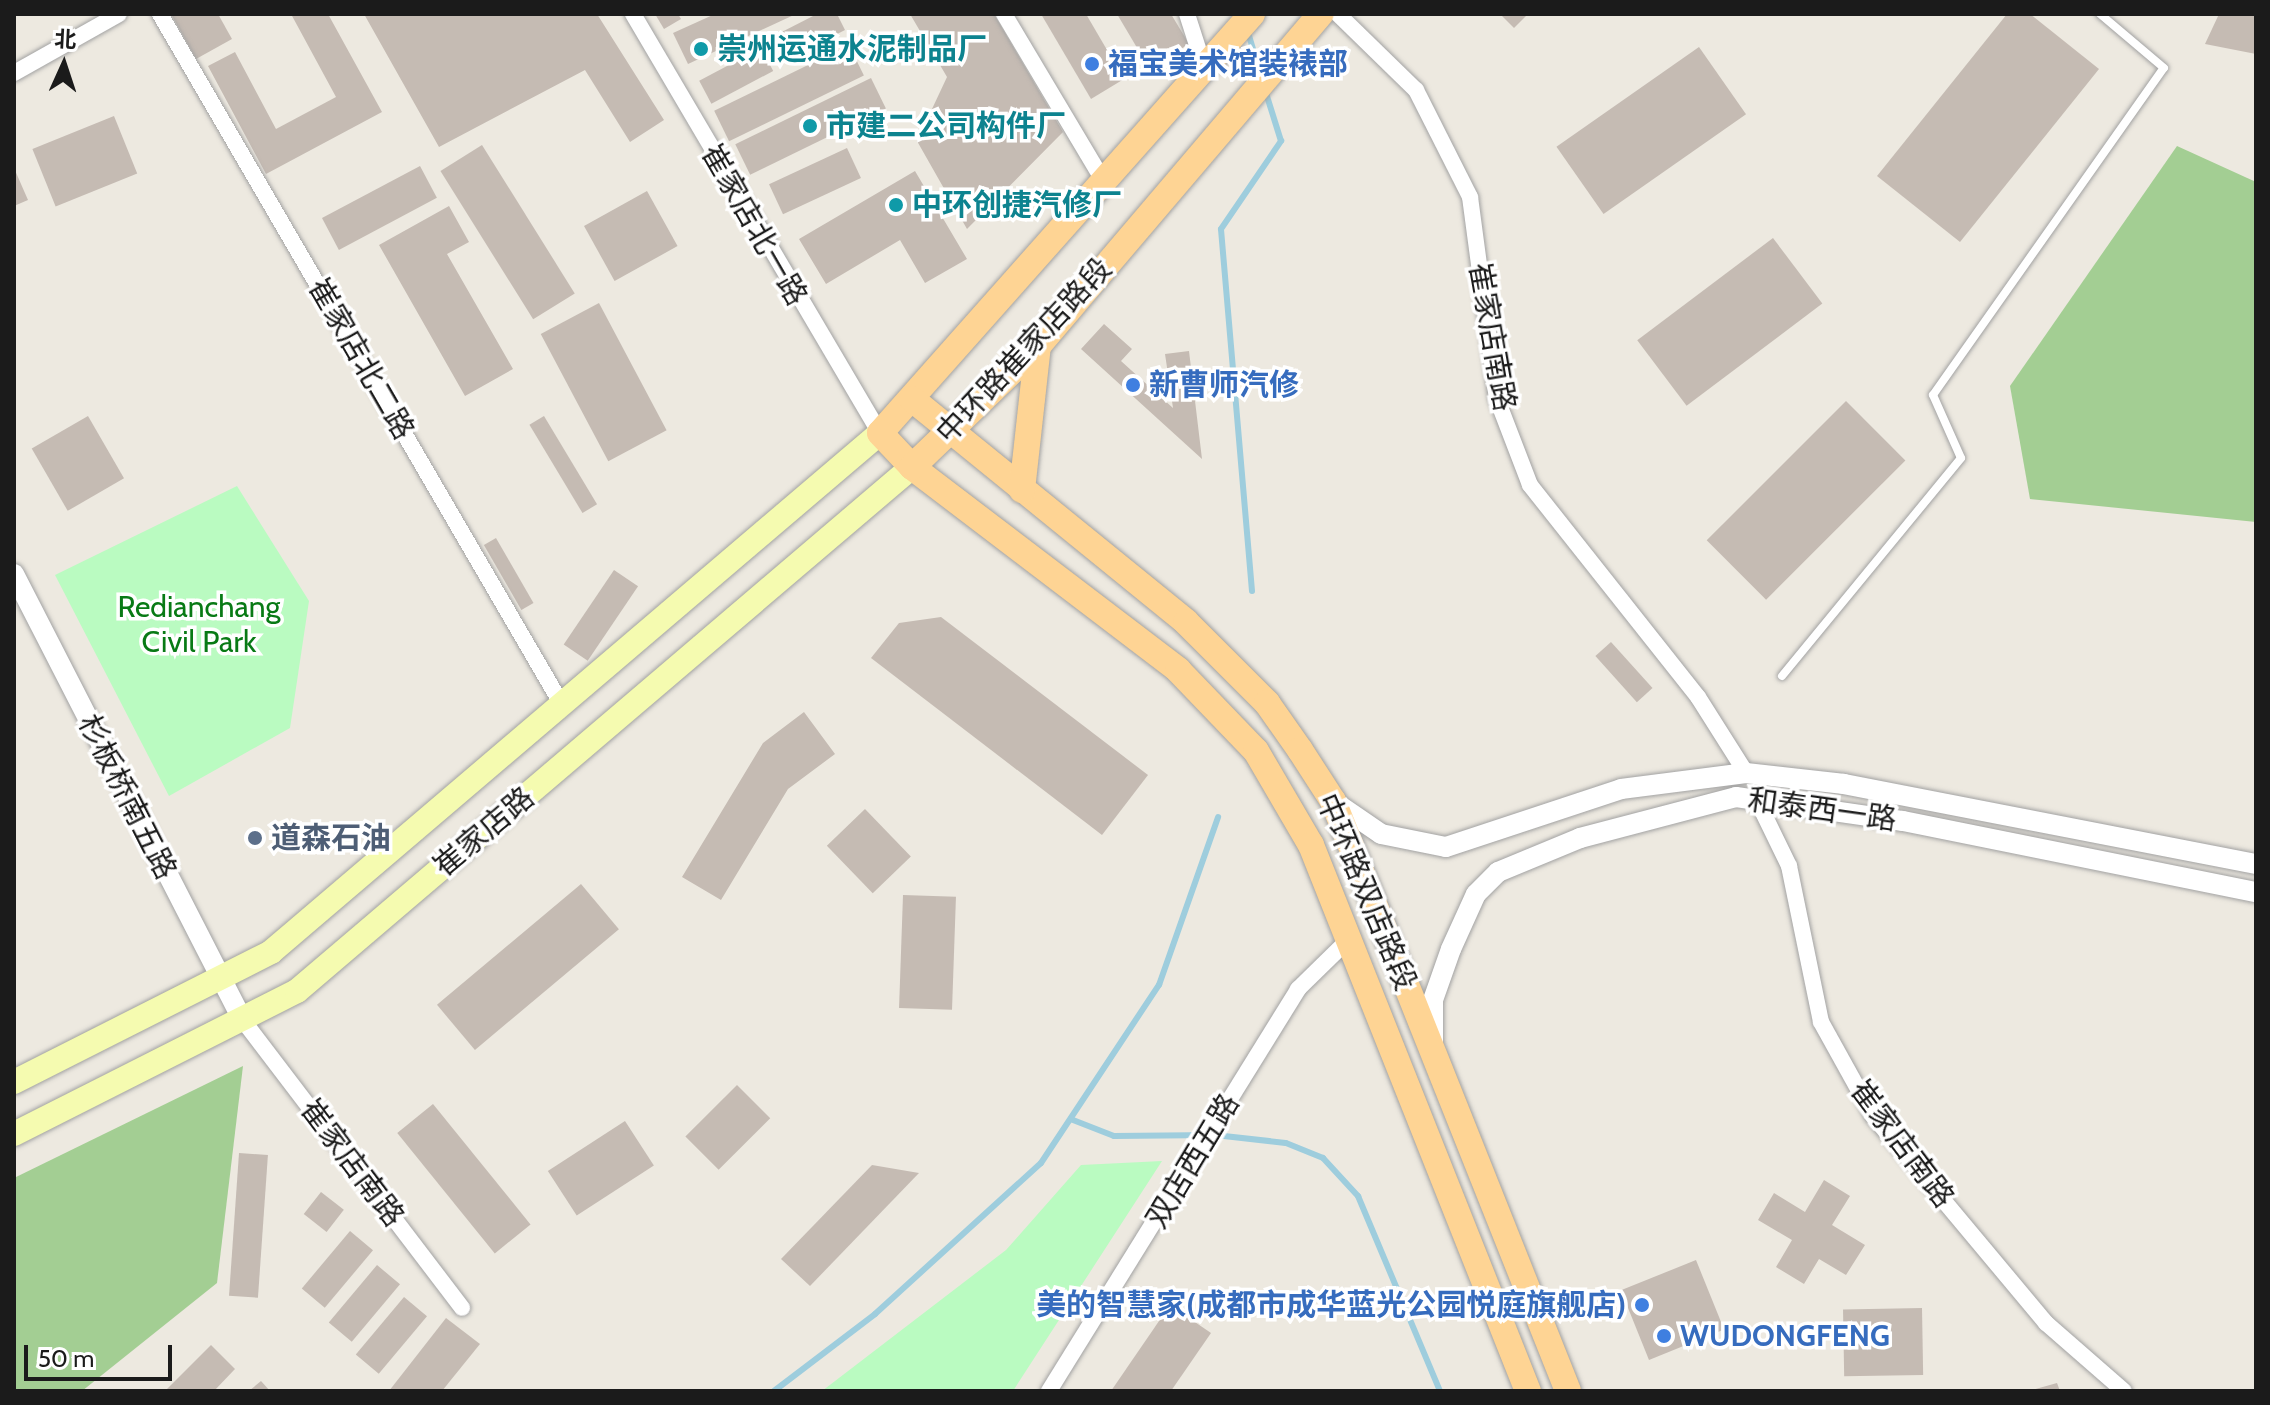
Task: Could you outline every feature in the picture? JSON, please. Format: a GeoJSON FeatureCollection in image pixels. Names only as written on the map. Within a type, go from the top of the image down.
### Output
{"type":"FeatureCollection","features":[{"type":"Feature","properties":{"kind":"main road","name":"中环路崔家店路段"},"geometry":{"type":"LineString","coordinates":[[880,433],[1106,185],[1252,14]]}},
{"type":"Feature","properties":{"kind":"main road","name":"中环路崔家店路段"},"geometry":{"type":"LineString","coordinates":[[912,467],[1038,346],[1321,14]]}},
{"type":"Feature","properties":{"kind":"main road"},"geometry":{"type":"LineString","coordinates":[[1022,490],[1038,346]]}},
{"type":"Feature","properties":{"kind":"main road","name":"中环路双店路段"},"geometry":{"type":"LineString","coordinates":[[912,399],[949,433],[1186,622],[1267,703],[1333,801],[1568,1391]]}},
{"type":"Feature","properties":{"kind":"main road","name":"崔家店路"},"geometry":{"type":"LineString","coordinates":[[14,1082],[271,952],[880,433]]}},
{"type":"Feature","properties":{"kind":"main road","name":"中环路双店路段"},"geometry":{"type":"LineString","coordinates":[[880,433],[912,467],[1178,670],[1256,751],[1311,845],[1528,1391]]}},
{"type":"Feature","properties":{"kind":"main road","name":"崔家店路"},"geometry":{"type":"LineString","coordinates":[[14,1134],[297,991],[912,467]]}},
{"type":"Feature","properties":{"kind":"street"},"geometry":{"type":"LineString","coordinates":[[14,73],[119,14]]}},
{"type":"Feature","properties":{"kind":"street","name":"崔家店北二路"},"geometry":{"type":"LineString","coordinates":[[160,14],[561,703]]}},
{"type":"Feature","properties":{"kind":"street","name":"崔家店北一路"},"geometry":{"type":"LineString","coordinates":[[633,14],[880,433]]}},
{"type":"Feature","properties":{"kind":"street"},"geometry":{"type":"LineString","coordinates":[[1004,14],[1106,185]]}},
{"type":"Feature","properties":{"kind":"street"},"geometry":{"type":"LineString","coordinates":[[1187,14],[1210,64]]}},
{"type":"Feature","properties":{"kind":"street","name":"崔家店南路"},"geometry":{"type":"LineString","coordinates":[[1338,14],[1416,90],[1470,197],[1497,399],[1530,485],[1698,697],[1746,773]]}},
{"type":"Feature","properties":{"kind":"street","name":"杉板桥南五路"},"geometry":{"type":"LineString","coordinates":[[14,574],[242,1019]]}},
{"type":"Feature","properties":{"kind":"street","name":"和泰西一路"},"geometry":{"type":"LineString","coordinates":[[1333,801],[1381,834],[1446,847],[1621,789],[1746,773],[1844,784],[2256,864]]}},
{"type":"Feature","properties":{"kind":"street","name":"崔家店南路"},"geometry":{"type":"LineString","coordinates":[[1756,798],[1789,866],[1821,1022],[1873,1116],[2046,1323],[2124,1391]]}},
{"type":"Feature","properties":{"kind":"street","name":"和泰西一路"},"geometry":{"type":"LineString","coordinates":[[1432,1055],[1433,1000],[1451,949],[1476,894],[1498,872],[1664,813],[1756,798],[2256,892]]}},
{"type":"Feature","properties":{"kind":"street","name":"双店西五路"},"geometry":{"type":"LineString","coordinates":[[1049,1391],[1186,1177],[1298,989],[1348,940]]}},
{"type":"Feature","properties":{"kind":"street","name":"崔家店南路"},"geometry":{"type":"LineString","coordinates":[[242,1019],[462,1308]]}},
{"type":"Feature","properties":{"kind":"lane"},"geometry":{"type":"LineString","coordinates":[[1782,676],[1961,458],[1933,395],[2164,68],[2100,14]]}},
{"type":"Feature","properties":{"kind":"green space"},"geometry":{"type":"Polygon","coordinates":[[[2177,146],[2256,182],[2256,522],[2030,499],[2010,386],[2177,146]]]}},
{"type":"Feature","properties":{"kind":"green space","name":"Redianchang Civil Park"},"geometry":{"type":"Polygon","coordinates":[[[237,486],[309,601],[290,728],[169,796],[55,575],[237,486]]]}},
{"type":"Feature","properties":{"kind":"green space"},"geometry":{"type":"Polygon","coordinates":[[[243,1066],[217,1283],[82,1391],[14,1391],[14,1178],[243,1066]]]}},
{"type":"Feature","properties":{"kind":"green space"},"geometry":{"type":"Polygon","coordinates":[[[1162,1161],[1013,1391],[822,1391],[1006,1250],[1081,1165],[1162,1161]]]}},
{"type":"Feature","properties":{"kind":"building"},"geometry":{"type":"Polygon","coordinates":[[[171,14],[218,14],[232,39],[196,59],[171,14]]]}},
{"type":"Feature","properties":{"kind":"building"},"geometry":{"type":"Polygon","coordinates":[[[291,14],[328,14],[382,112],[266,174],[208,66],[235,52],[276,129],[336,97],[291,14]]]}},
{"type":"Feature","properties":{"kind":"building"},"geometry":{"type":"Polygon","coordinates":[[[364,14],[597,14],[664,120],[630,142],[585,70],[439,147],[364,14]]]}},
{"type":"Feature","properties":{"kind":"building"},"geometry":{"type":"Polygon","coordinates":[[[655,14],[678,14],[681,19],[664,29],[655,14]]]}},
{"type":"Feature","properties":{"kind":"building","name":"崇州运通水泥制品厂"},"geometry":{"type":"Polygon","coordinates":[[[715,14],[796,14],[688,64],[673,33],[715,14]]]}},
{"type":"Feature","properties":{"kind":"building"},"geometry":{"type":"Polygon","coordinates":[[[817,14],[837,14],[845,30],[782,62],[770,38],[817,14]]]}},
{"type":"Feature","properties":{"kind":"building"},"geometry":{"type":"Polygon","coordinates":[[[910,14],[994,14],[1063,132],[967,229],[917,141],[947,77],[910,14]]]}},
{"type":"Feature","properties":{"kind":"building"},"geometry":{"type":"Polygon","coordinates":[[[1041,14],[1086,14],[1124,79],[1091,99],[1041,14]]]}},
{"type":"Feature","properties":{"kind":"building"},"geometry":{"type":"Polygon","coordinates":[[[1117,14],[1171,14],[1189,44],[1149,68],[1117,14]]]}},
{"type":"Feature","properties":{"kind":"building"},"geometry":{"type":"Polygon","coordinates":[[[1500,14],[1528,14],[1514,28],[1500,14]]]}},
{"type":"Feature","properties":{"kind":"building"},"geometry":{"type":"Polygon","coordinates":[[[2007,14],[2030,14],[2099,69],[1960,242],[1877,176],[2007,14]]]}},
{"type":"Feature","properties":{"kind":"building"},"geometry":{"type":"Polygon","coordinates":[[[2219,14],[2256,14],[2256,54],[2205,44],[2219,14]]]}},
{"type":"Feature","properties":{"kind":"building"},"geometry":{"type":"Polygon","coordinates":[[[849,45],[864,76],[729,141],[714,111],[849,45]]]}},
{"type":"Feature","properties":{"kind":"building"},"geometry":{"type":"Polygon","coordinates":[[[1699,47],[1746,114],[1604,214],[1556,147],[1699,47]]]}},
{"type":"Feature","properties":{"kind":"building"},"geometry":{"type":"Polygon","coordinates":[[[761,48],[773,71],[711,104],[699,81],[761,48]]]}},
{"type":"Feature","properties":{"kind":"building","name":"市建二公司构件厂"},"geometry":{"type":"Polygon","coordinates":[[[871,78],[886,109],[750,175],[735,144],[871,78]]]}},
{"type":"Feature","properties":{"kind":"building"},"geometry":{"type":"Polygon","coordinates":[[[114,116],[137,173],[56,206],[32,149],[114,116]]]}},
{"type":"Feature","properties":{"kind":"building"},"geometry":{"type":"Polygon","coordinates":[[[482,145],[575,293],[533,319],[440,171],[482,145]]]}},
{"type":"Feature","properties":{"kind":"building"},"geometry":{"type":"Polygon","coordinates":[[[847,148],[861,178],[783,214],[769,184],[847,148]]]}},
{"type":"Feature","properties":{"kind":"building"},"geometry":{"type":"Polygon","coordinates":[[[420,166],[437,198],[339,250],[322,218],[420,166]]]}},
{"type":"Feature","properties":{"kind":"building"},"geometry":{"type":"Polygon","coordinates":[[[14,168],[28,200],[14,206],[14,168]]]}},
{"type":"Feature","properties":{"kind":"building","name":"中环创捷汽修厂"},"geometry":{"type":"Polygon","coordinates":[[[915,171],[967,259],[925,283],[900,240],[826,284],[799,239],[915,171]]]}},
{"type":"Feature","properties":{"kind":"building"},"geometry":{"type":"Polygon","coordinates":[[[647,191],[678,246],[615,281],[584,226],[647,191]]]}},
{"type":"Feature","properties":{"kind":"building"},"geometry":{"type":"Polygon","coordinates":[[[449,206],[469,242],[447,254],[513,369],[465,396],[379,245],[449,206]]]}},
{"type":"Feature","properties":{"kind":"building"},"geometry":{"type":"Polygon","coordinates":[[[1773,238],[1822,303],[1687,406],[1637,340],[1773,238]]]}},
{"type":"Feature","properties":{"kind":"building"},"geometry":{"type":"Polygon","coordinates":[[[599,303],[667,430],[608,461],[541,334],[599,303]]]}},
{"type":"Feature","properties":{"kind":"building","name":"新曹师汽修"},"geometry":{"type":"Polygon","coordinates":[[[1104,324],[1132,349],[1121,361],[1173,408],[1165,354],[1189,351],[1202,459],[1081,349],[1104,324]]]}},
{"type":"Feature","properties":{"kind":"building"},"geometry":{"type":"Polygon","coordinates":[[[1846,401],[1905,460],[1766,600],[1707,540],[1846,401]]]}},
{"type":"Feature","properties":{"kind":"building"},"geometry":{"type":"Polygon","coordinates":[[[88,416],[124,478],[68,511],[32,448],[88,416]]]}},
{"type":"Feature","properties":{"kind":"building"},"geometry":{"type":"Polygon","coordinates":[[[544,416],[597,504],[582,513],[529,425],[544,416]]]}},
{"type":"Feature","properties":{"kind":"building"},"geometry":{"type":"Polygon","coordinates":[[[496,538],[534,603],[521,610],[484,545],[496,538]]]}},
{"type":"Feature","properties":{"kind":"building"},"geometry":{"type":"Polygon","coordinates":[[[614,570],[638,586],[588,661],[564,645],[614,570]]]}},
{"type":"Feature","properties":{"kind":"building"},"geometry":{"type":"Polygon","coordinates":[[[941,617],[1148,775],[1102,835],[871,658],[899,623],[941,617]]]}},
{"type":"Feature","properties":{"kind":"building"},"geometry":{"type":"Polygon","coordinates":[[[1611,642],[1652,688],[1637,702],[1595,656],[1611,642]]]}},
{"type":"Feature","properties":{"kind":"building"},"geometry":{"type":"Polygon","coordinates":[[[804,712],[835,754],[788,789],[721,900],[682,877],[763,743],[804,712]]]}},
{"type":"Feature","properties":{"kind":"building"},"geometry":{"type":"Polygon","coordinates":[[[865,809],[911,856],[873,893],[827,846],[865,809]]]}},
{"type":"Feature","properties":{"kind":"building"},"geometry":{"type":"Polygon","coordinates":[[[581,884],[619,929],[475,1050],[437,1005],[581,884]]]}},
{"type":"Feature","properties":{"kind":"building"},"geometry":{"type":"Polygon","coordinates":[[[903,895],[956,897],[952,1010],[899,1008],[903,895]]]}},
{"type":"Feature","properties":{"kind":"building"},"geometry":{"type":"Polygon","coordinates":[[[737,1085],[770,1118],[719,1170],[685,1137],[737,1085]]]}},
{"type":"Feature","properties":{"kind":"building"},"geometry":{"type":"Polygon","coordinates":[[[433,1104],[531,1224],[495,1253],[397,1133],[433,1104]]]}},
{"type":"Feature","properties":{"kind":"building"},"geometry":{"type":"Polygon","coordinates":[[[625,1121],[654,1165],[577,1216],[548,1171],[625,1121]]]}},
{"type":"Feature","properties":{"kind":"building"},"geometry":{"type":"Polygon","coordinates":[[[239,1153],[268,1155],[258,1298],[229,1296],[239,1153]]]}},
{"type":"Feature","properties":{"kind":"building"},"geometry":{"type":"Polygon","coordinates":[[[872,1165],[919,1173],[810,1286],[781,1259],[872,1165]]]}},
{"type":"Feature","properties":{"kind":"building"},"geometry":{"type":"Polygon","coordinates":[[[1824,1180],[1850,1196],[1832,1225],[1865,1245],[1846,1275],[1819,1259],[1804,1284],[1776,1267],[1792,1240],[1758,1220],[1774,1193],[1805,1212],[1824,1180]]]}},
{"type":"Feature","properties":{"kind":"building"},"geometry":{"type":"Polygon","coordinates":[[[321,1192],[344,1210],[327,1232],[304,1214],[321,1192]]]}},
{"type":"Feature","properties":{"kind":"building"},"geometry":{"type":"Polygon","coordinates":[[[350,1231],[373,1250],[325,1308],[302,1288],[350,1231]]]}},
{"type":"Feature","properties":{"kind":"building"},"geometry":{"type":"Polygon","coordinates":[[[1696,1260],[1724,1330],[1649,1360],[1621,1290],[1696,1260]]]}},
{"type":"Feature","properties":{"kind":"building"},"geometry":{"type":"Polygon","coordinates":[[[377,1265],[400,1284],[352,1342],[329,1322],[377,1265]]]}},
{"type":"Feature","properties":{"kind":"building"},"geometry":{"type":"Polygon","coordinates":[[[404,1297],[427,1316],[379,1374],[356,1354],[404,1297]]]}},
{"type":"Feature","properties":{"kind":"building"},"geometry":{"type":"Polygon","coordinates":[[[1170,1305],[1211,1333],[1171,1391],[1111,1391],[1170,1305]]]}},
{"type":"Feature","properties":{"kind":"building"},"geometry":{"type":"Polygon","coordinates":[[[1922,1308],[1923,1375],[1844,1376],[1843,1309],[1922,1308]]]}},
{"type":"Feature","properties":{"kind":"building"},"geometry":{"type":"Polygon","coordinates":[[[446,1318],[480,1344],[442,1391],[389,1391],[446,1318]]]}},
{"type":"Feature","properties":{"kind":"building"},"geometry":{"type":"Polygon","coordinates":[[[211,1345],[235,1369],[214,1391],[165,1391],[211,1345]]]}},
{"type":"Feature","properties":{"kind":"building"},"geometry":{"type":"Polygon","coordinates":[[[261,1381],[270,1391],[249,1391],[261,1381]]]}},
{"type":"Feature","properties":{"kind":"building"},"geometry":{"type":"Polygon","coordinates":[[[2057,1383],[2060,1391],[2032,1391],[2032,1390],[2057,1383]]]}},
{"type":"Feature","properties":{"kind":"waterway"},"geometry":{"type":"LineString","coordinates":[[1247,29],[1260,72]]}},
{"type":"Feature","properties":{"kind":"waterway"},"geometry":{"type":"LineString","coordinates":[[1252,591],[1221,229],[1281,141],[1265,90]]}},
{"type":"Feature","properties":{"kind":"waterway"},"geometry":{"type":"LineString","coordinates":[[774,1391],[875,1314],[1041,1163],[1159,985],[1218,817]]}},
{"type":"Feature","properties":{"kind":"waterway"},"geometry":{"type":"LineString","coordinates":[[1073,1120],[1114,1136],[1215,1135],[1286,1143],[1323,1158],[1358,1196],[1440,1391]]}},
{"type":"Feature","properties":{"kind":"place","name":"崇州运通水泥制品厂"},"geometry":{"type":"Point","coordinates":[701,49]}},
{"type":"Feature","properties":{"kind":"place","name":"福宝美术馆装裱部"},"geometry":{"type":"Point","coordinates":[1092,64]}},
{"type":"Feature","properties":{"kind":"place","name":"市建二公司构件厂"},"geometry":{"type":"Point","coordinates":[810,126]}},
{"type":"Feature","properties":{"kind":"place","name":"中环创捷汽修厂"},"geometry":{"type":"Point","coordinates":[896,205]}},
{"type":"Feature","properties":{"kind":"place","name":"新曹师汽修"},"geometry":{"type":"Point","coordinates":[1133,385]}},
{"type":"Feature","properties":{"kind":"place","name":"道森石油"},"geometry":{"type":"Point","coordinates":[255,838]}},
{"type":"Feature","properties":{"kind":"place","name":"美的智慧家(成都市成华蓝光公园悦庭旗舰店)"},"geometry":{"type":"Point","coordinates":[1642,1305]}},
{"type":"Feature","properties":{"kind":"place","name":"WUDONGFENG"},"geometry":{"type":"Point","coordinates":[1664,1336]}}]}
